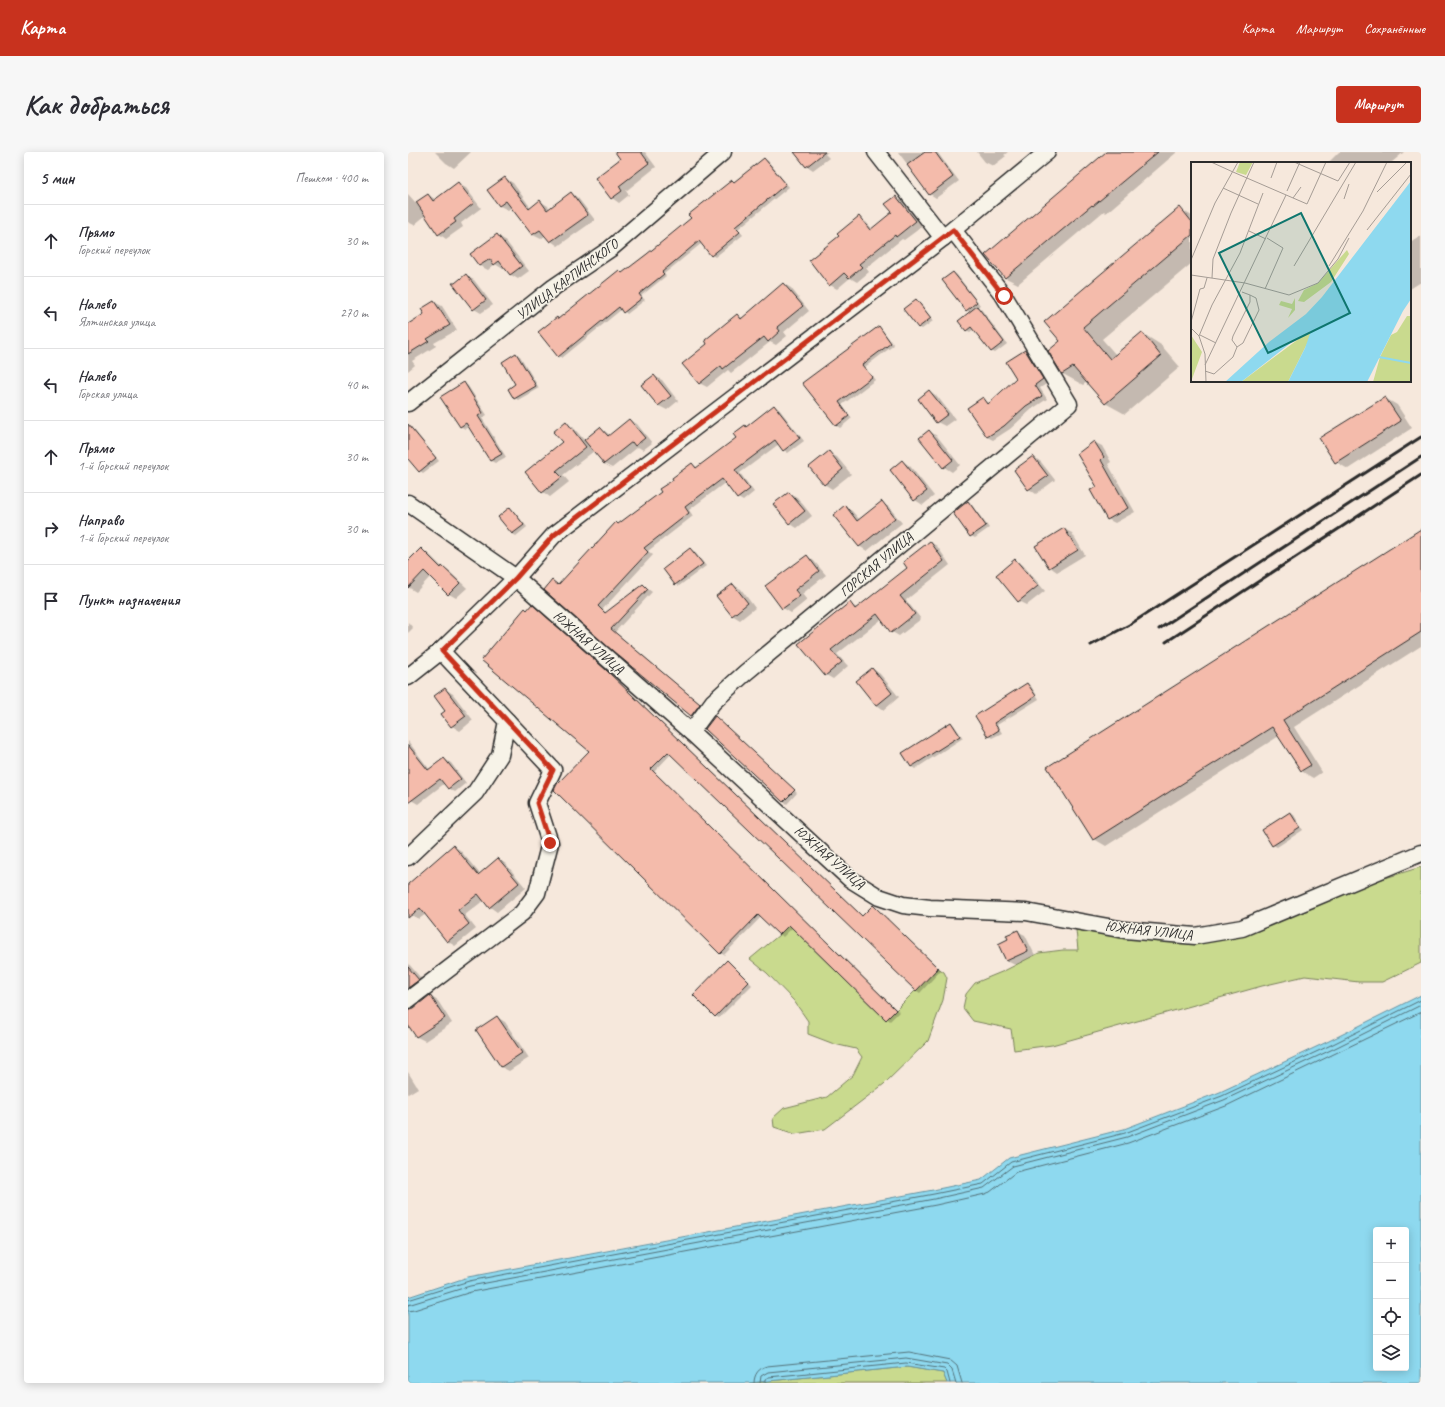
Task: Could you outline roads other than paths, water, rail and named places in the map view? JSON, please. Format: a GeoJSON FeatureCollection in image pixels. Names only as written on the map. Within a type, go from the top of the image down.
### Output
{"type":"FeatureCollection","features":[{"type":"Feature","properties":{"kind":"street","name":"УЛИЦА КАРПИНСКОГО"},"geometry":{"type":"LineString","coordinates":[[408,404],[554,287],[610,249],[723,152]]}},
{"type":"Feature","properties":{"kind":"street"},"geometry":{"type":"LineString","coordinates":[[876,152],[948,234]]}},
{"type":"Feature","properties":{"kind":"street"},"geometry":{"type":"LineString","coordinates":[[408,677],[442,651],[516,578],[554,535],[948,234],[1047,152]]}},
{"type":"Feature","properties":{"kind":"street","name":"ГОРСКАЯ УЛИЦА"},"geometry":{"type":"LineString","coordinates":[[691,732],[713,702],[745,673],[1068,404],[1004,296],[948,234]]}},
{"type":"Feature","properties":{"kind":"street","name":"ЮЖНАЯ УЛИЦА"},"geometry":{"type":"LineString","coordinates":[[408,503],[516,578],[691,732],[850,879],[879,897],[903,905],[930,908],[1026,912],[1125,930],[1195,936],[1242,928],[1421,853]]}},
{"type":"Feature","properties":{"kind":"street"},"geometry":{"type":"LineString","coordinates":[[408,1000],[522,913],[537,893],[550,843],[537,803],[553,770],[442,651]]}},
{"type":"Feature","properties":{"kind":"street"},"geometry":{"type":"LineString","coordinates":[[408,856],[475,793],[500,755],[507,721]]}},
{"type":"Feature","properties":{"kind":"water"},"geometry":{"type":"Polygon","coordinates":[[[1421,995],[1421,1383],[947,1383],[943,1373],[907,1367],[749,1383],[408,1383],[408,1297],[468,1277],[981,1180],[1009,1158],[1124,1129],[1220,1092],[1329,1041],[1421,995]]]}},
{"type":"Feature","properties":{"kind":"railway"},"geometry":{"type":"LineString","coordinates":[[1091,645],[1129,625],[1421,437]]}},
{"type":"Feature","properties":{"kind":"railway"},"geometry":{"type":"LineString","coordinates":[[1159,629],[1421,457]]}},
{"type":"Feature","properties":{"kind":"railway"},"geometry":{"type":"LineString","coordinates":[[1166,642],[1421,475]]}}]}
